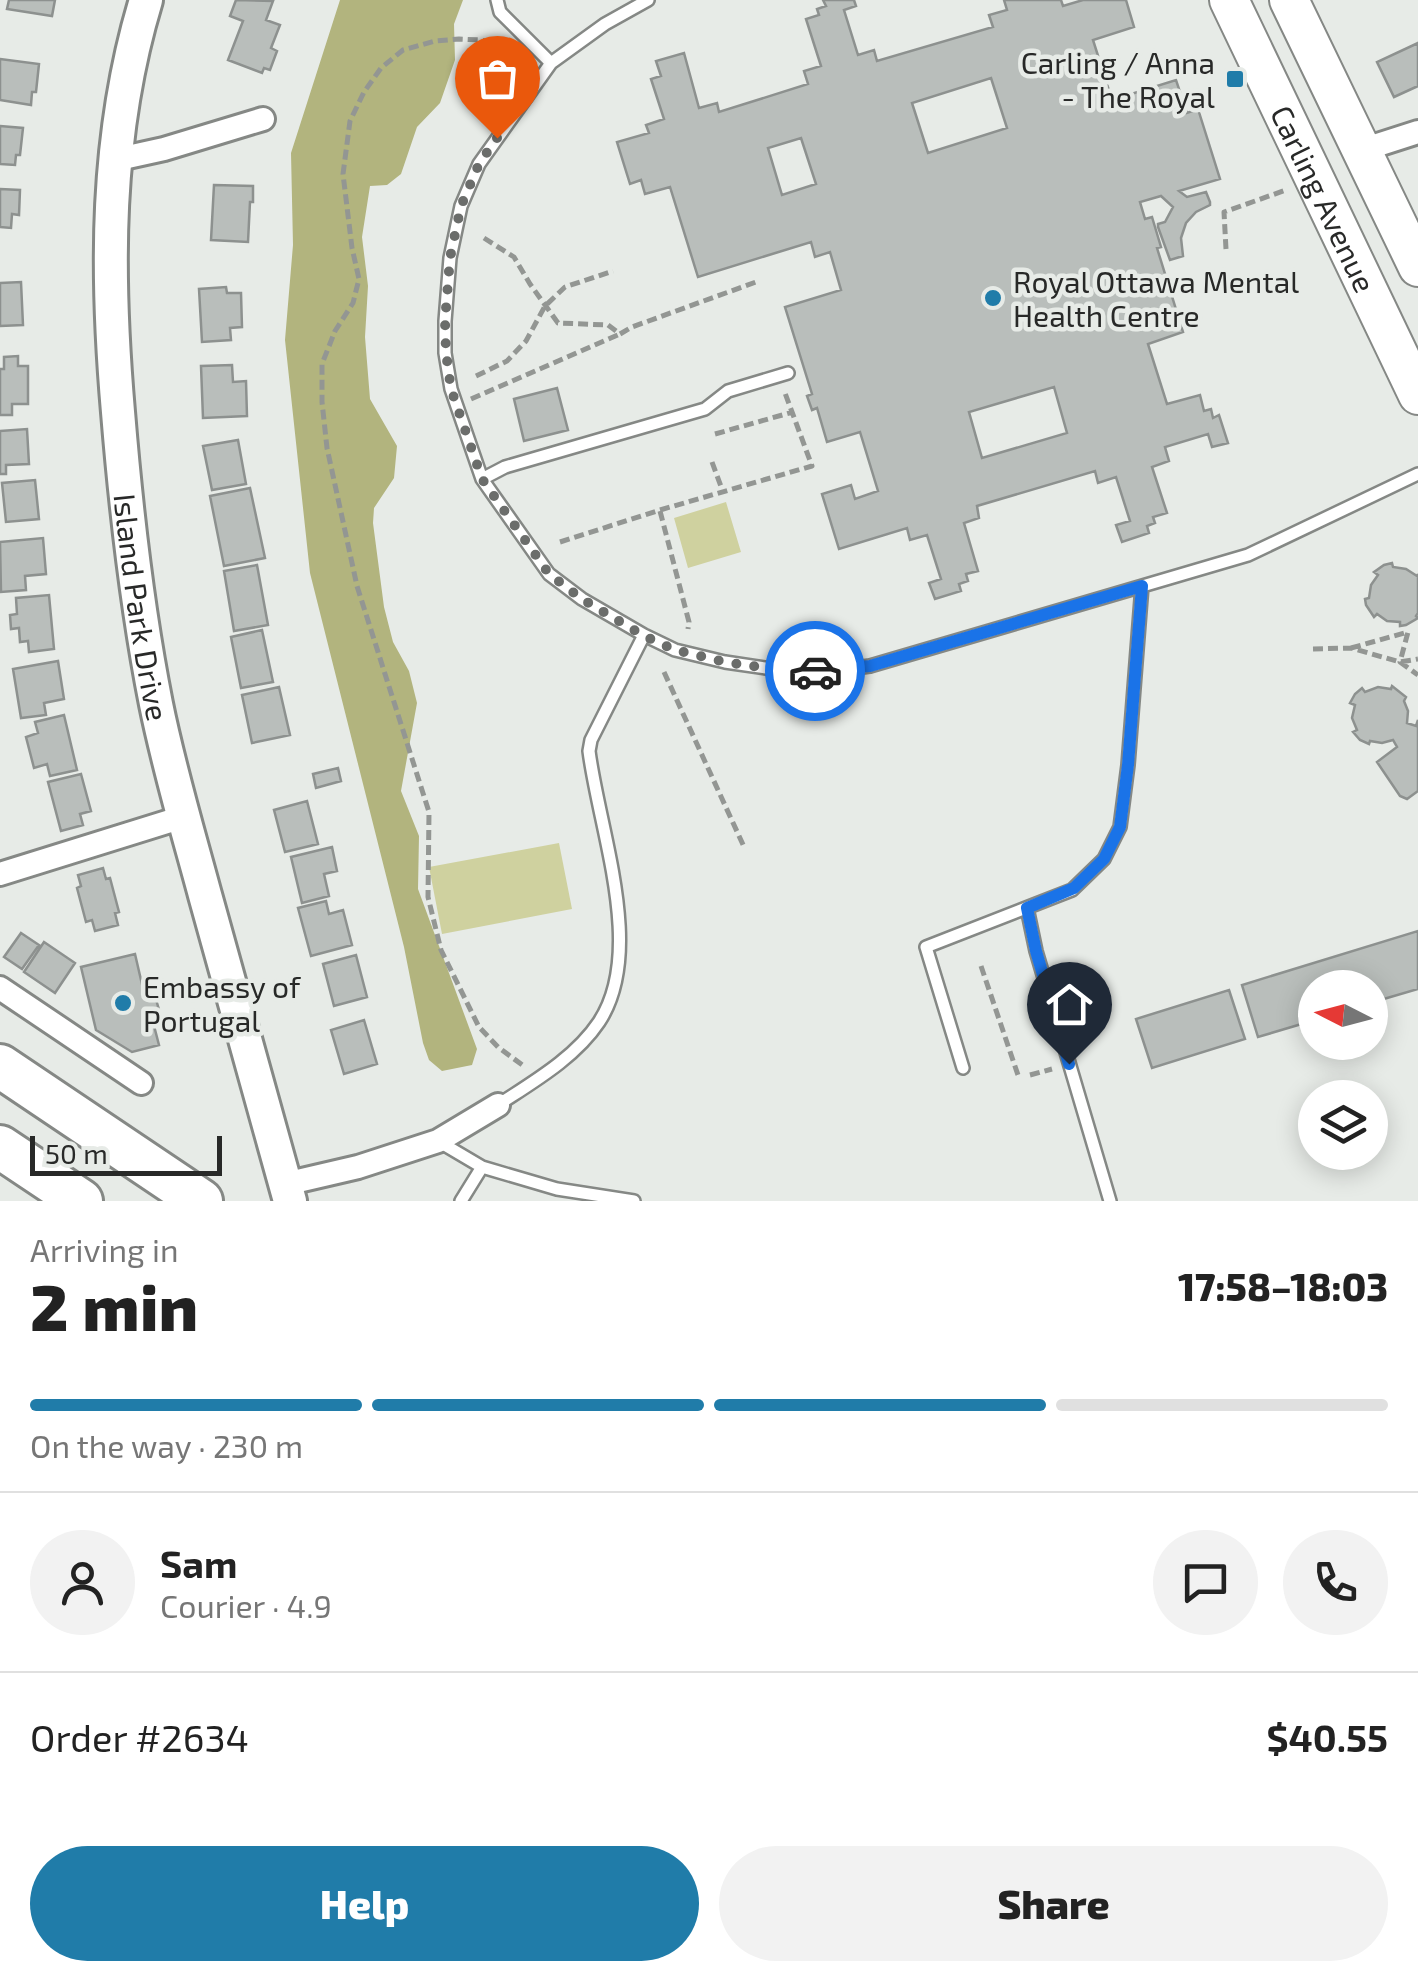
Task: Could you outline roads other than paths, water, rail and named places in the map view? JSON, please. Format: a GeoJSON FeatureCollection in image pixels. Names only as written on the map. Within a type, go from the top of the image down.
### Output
{"type":"FeatureCollection","features":[{"type":"Feature","properties":{"kind":"highway"},"geometry":{"type":"LineString","coordinates":[[0,1066],[201,1201]]}},
{"type":"Feature","properties":{"kind":"highway"},"geometry":{"type":"LineString","coordinates":[[12,1155],[61,1201]]}},
{"type":"Feature","properties":{"kind":"highway"},"geometry":{"type":"LineString","coordinates":[[12,1155],[81,1201]]}},
{"type":"Feature","properties":{"kind":"main road","name":"Island Park Drive"},"geometry":{"type":"LineString","coordinates":[[146,0],[127,69],[114,160],[110,240],[124,486],[148,661],[183,817],[287,1192]]}},
{"type":"Feature","properties":{"kind":"main road","name":"Carling Avenue"},"geometry":{"type":"LineString","coordinates":[[1229,0],[1418,395]]}},
{"type":"Feature","properties":{"kind":"main road","name":"Carling Avenue"},"geometry":{"type":"LineString","coordinates":[[1289,0],[1418,267]]}},
{"type":"Feature","properties":{"kind":"street"},"geometry":{"type":"LineString","coordinates":[[114,160],[263,119]]}},
{"type":"Feature","properties":{"kind":"street"},"geometry":{"type":"LineString","coordinates":[[1362,150],[1418,132]]}},
{"type":"Feature","properties":{"kind":"street"},"geometry":{"type":"LineString","coordinates":[[0,874],[183,817]]}},
{"type":"Feature","properties":{"kind":"street"},"geometry":{"type":"LineString","coordinates":[[0,988],[141,1083]]}},
{"type":"Feature","properties":{"kind":"street"},"geometry":{"type":"LineString","coordinates":[[287,1192],[438,1141],[498,1105]]}},
{"type":"Feature","properties":{"kind":"lane"},"geometry":{"type":"LineString","coordinates":[[497,0],[500,12],[551,63]]}},
{"type":"Feature","properties":{"kind":"lane"},"geometry":{"type":"LineString","coordinates":[[648,0],[605,24],[551,63],[479,164],[461,206],[450,258],[445,321],[451,389],[482,479],[549,574],[582,599],[675,650],[725,662],[824,672],[870,666],[1248,554],[1418,474]]}},
{"type":"Feature","properties":{"kind":"lane"},"geometry":{"type":"LineString","coordinates":[[482,479],[505,467],[705,409],[728,390],[783,374]]}},
{"type":"Feature","properties":{"kind":"lane"},"geometry":{"type":"LineString","coordinates":[[963,1068],[926,947],[1074,888],[1104,859],[1120,827],[1142,586]]}},
{"type":"Feature","properties":{"kind":"lane"},"geometry":{"type":"LineString","coordinates":[[498,1105],[567,1056],[597,1026],[608,1006],[617,972],[618,909],[590,740],[644,636]]}},
{"type":"Feature","properties":{"kind":"lane"},"geometry":{"type":"LineString","coordinates":[[1027,908],[1036,951],[1110,1201]]}},
{"type":"Feature","properties":{"kind":"lane"},"geometry":{"type":"LineString","coordinates":[[438,1141],[482,1166],[557,1189],[634,1201]]}},
{"type":"Feature","properties":{"kind":"lane"},"geometry":{"type":"LineString","coordinates":[[462,1201],[482,1166]]}},
{"type":"Feature","properties":{"kind":"place","name":"Carling / Anna - The Royal"},"geometry":{"type":"Point","coordinates":[1235,79]}},
{"type":"Feature","properties":{"kind":"place","name":"Royal Ottawa Mental Health Centre"},"geometry":{"type":"Point","coordinates":[993,298]}},
{"type":"Feature","properties":{"kind":"place","name":"Embassy of Portugal"},"geometry":{"type":"Point","coordinates":[123,1003]}}]}
